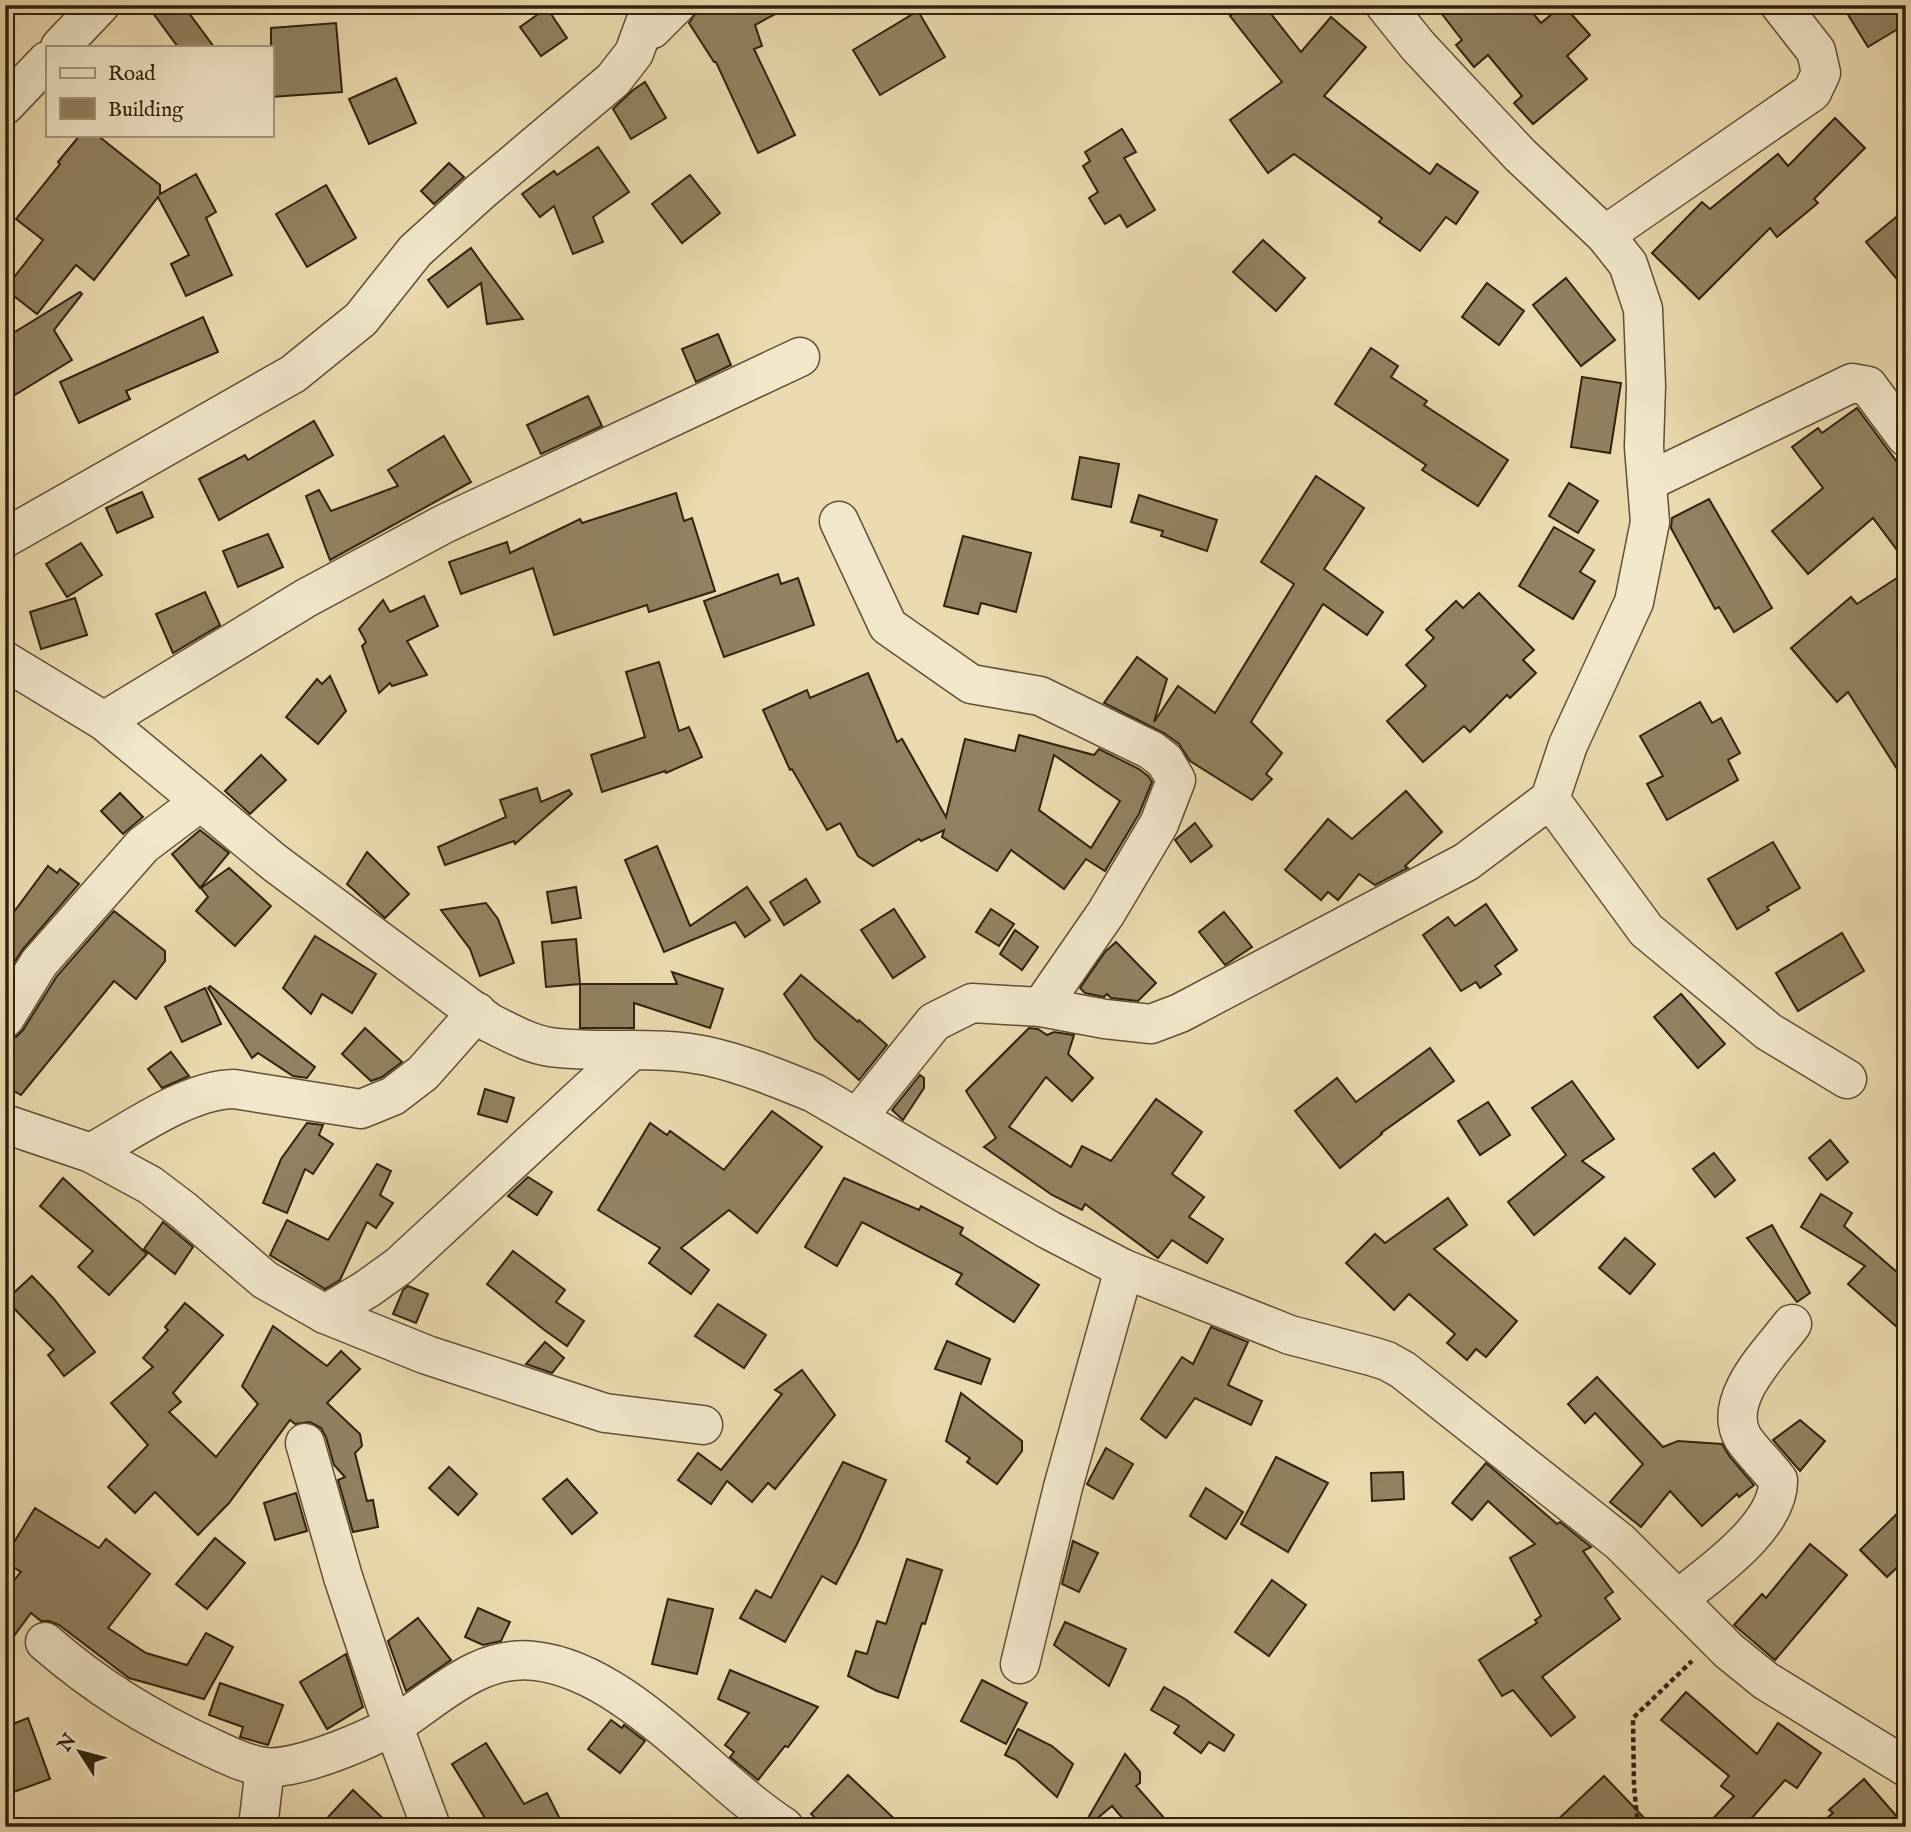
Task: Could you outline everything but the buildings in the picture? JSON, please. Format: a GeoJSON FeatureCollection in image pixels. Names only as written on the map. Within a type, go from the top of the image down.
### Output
{"type":"FeatureCollection","features":[{"type":"Feature","properties":{"kind":"street"},"geometry":{"type":"LineString","coordinates":[[62,46],[100,5]]}},
{"type":"Feature","properties":{"kind":"street"},"geometry":{"type":"LineString","coordinates":[[857,1118],[934,1022],[972,1003],[1041,1007],[1151,1024],[1180,1013],[1466,862],[1550,799],[1568,745],[1634,602],[1650,522],[1644,447],[1646,386],[1643,309],[1629,264],[1605,235],[1520,155],[1418,46],[1385,5]]}},
{"type":"Feature","properties":{"kind":"street"},"geometry":{"type":"LineString","coordinates":[[1605,235],[1812,92],[1821,73],[1816,51],[1780,5]]}},
{"type":"Feature","properties":{"kind":"street"},"geometry":{"type":"LineString","coordinates":[[5,538],[293,374],[324,350],[361,319],[415,251],[480,192],[613,80],[634,53],[645,23],[657,13]]}},
{"type":"Feature","properties":{"kind":"street"},"geometry":{"type":"LineString","coordinates":[[5,105],[46,62]]}},
{"type":"Feature","properties":{"kind":"street"},"geometry":{"type":"LineString","coordinates":[[104,721],[306,598],[444,524],[800,357]]}},
{"type":"Feature","properties":{"kind":"street"},"geometry":{"type":"LineString","coordinates":[[1647,482],[1852,383],[1868,386],[1906,437]]}},
{"type":"Feature","properties":{"kind":"street"},"geometry":{"type":"LineString","coordinates":[[839,521],[888,626],[971,684],[1040,696],[1151,750],[1165,761],[1176,780],[1159,824],[1106,913],[1041,1007]]}},
{"type":"Feature","properties":{"kind":"street"},"geometry":{"type":"LineString","coordinates":[[5,661],[104,721],[275,863],[490,1023],[548,1047],[706,1056],[787,1082],[814,1093],[1049,1230],[1124,1269],[1290,1335],[1371,1356],[1403,1370],[1620,1542],[1712,1635],[1766,1681],[1906,1767]]}},
{"type":"Feature","properties":{"kind":"street"},"geometry":{"type":"LineString","coordinates":[[1550,799],[1646,930],[1769,1032],[1847,1079]]}},
{"type":"Feature","properties":{"kind":"street"},"geometry":{"type":"LineString","coordinates":[[5,1018],[39,962],[143,845],[200,802]]}},
{"type":"Feature","properties":{"kind":"street"},"geometry":{"type":"LineString","coordinates":[[91,1153],[183,1102],[220,1089],[361,1109],[379,1103],[393,1096],[423,1073],[477,1012]]}},
{"type":"Feature","properties":{"kind":"street"},"geometry":{"type":"LineString","coordinates":[[326,1314],[367,1290],[400,1266],[632,1050]]}},
{"type":"Feature","properties":{"kind":"street"},"geometry":{"type":"LineString","coordinates":[[5,1124],[91,1153],[150,1185],[265,1280],[326,1314],[427,1355],[605,1413],[703,1425]]}},
{"type":"Feature","properties":{"kind":"street"},"geometry":{"type":"LineString","coordinates":[[1020,1664],[1063,1487],[1124,1269]]}},
{"type":"Feature","properties":{"kind":"street"},"geometry":{"type":"LineString","coordinates":[[1678,1599],[1722,1565],[1742,1545],[1763,1520],[1775,1500],[1778,1480],[1744,1440],[1738,1428],[1738,1406],[1749,1382],[1792,1324]]}},
{"type":"Feature","properties":{"kind":"street"},"geometry":{"type":"LineString","coordinates":[[305,1443],[343,1577],[386,1706],[431,1827]]}},
{"type":"Feature","properties":{"kind":"street"},"geometry":{"type":"LineString","coordinates":[[45,1642],[72,1666],[160,1724],[240,1760],[265,1767],[303,1762],[395,1726],[466,1675],[489,1665],[536,1661],[562,1667],[591,1678],[624,1698],[784,1827]]}},
{"type":"Feature","properties":{"kind":"street"},"geometry":{"type":"LineString","coordinates":[[258,1827],[265,1767]]}},
{"type":"Feature","properties":{"kind":"path"},"geometry":{"type":"LineString","coordinates":[[1638,1827],[1634,1786],[1633,1718],[1695,1658],[1712,1635]]}}]}
